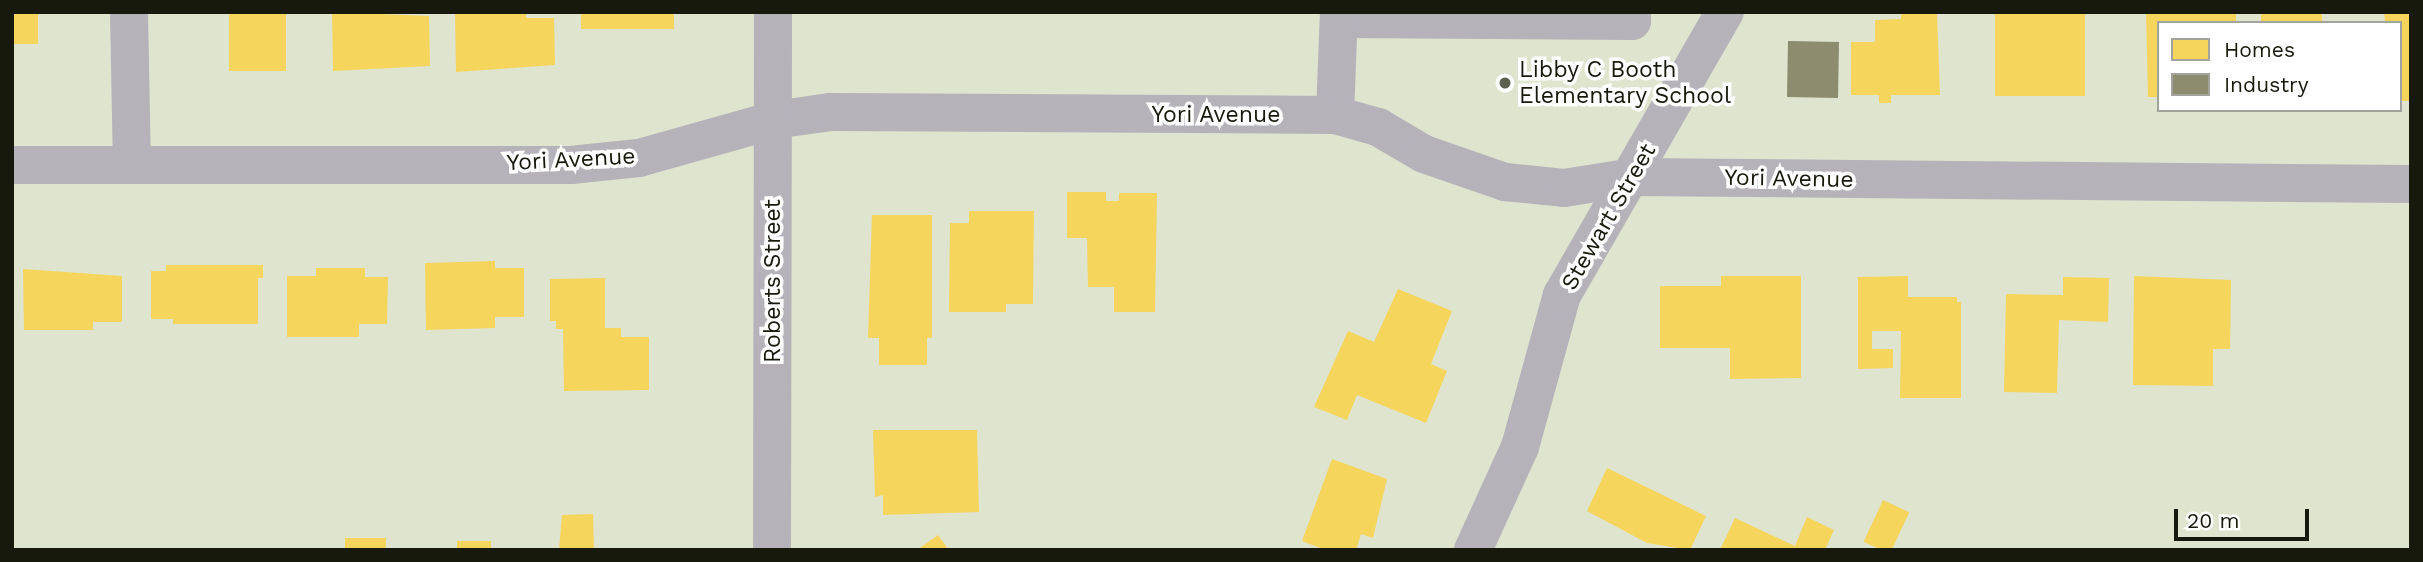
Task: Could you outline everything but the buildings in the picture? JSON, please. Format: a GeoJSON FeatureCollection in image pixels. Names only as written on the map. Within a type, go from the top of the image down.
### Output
{"type":"FeatureCollection","features":[{"type":"Feature","properties":{"kind":"street"},"geometry":{"type":"LineString","coordinates":[[129,12],[132,163]]}},
{"type":"Feature","properties":{"kind":"street","name":"Roberts Street"},"geometry":{"type":"LineString","coordinates":[[772,550],[773,12]]}},
{"type":"Feature","properties":{"kind":"street"},"geometry":{"type":"LineString","coordinates":[[1335,115],[1339,16],[1632,20],[1632,12]]}},
{"type":"Feature","properties":{"kind":"street","name":"Stewart Street"},"geometry":{"type":"LineString","coordinates":[[1473,550],[1520,447],[1562,295],[1633,177],[1724,12]]}},
{"type":"Feature","properties":{"kind":"street","name":"Yori Avenue"},"geometry":{"type":"LineString","coordinates":[[12,165],[571,165],[639,158],[774,120],[831,112],[1335,115],[1378,127],[1424,154],[1505,182],[1563,188],[1633,177],[2411,184]]}},
{"type":"Feature","properties":{"kind":"place","name":"Libby C Booth Elementary School"},"geometry":{"type":"Point","coordinates":[1505,83]}}]}
